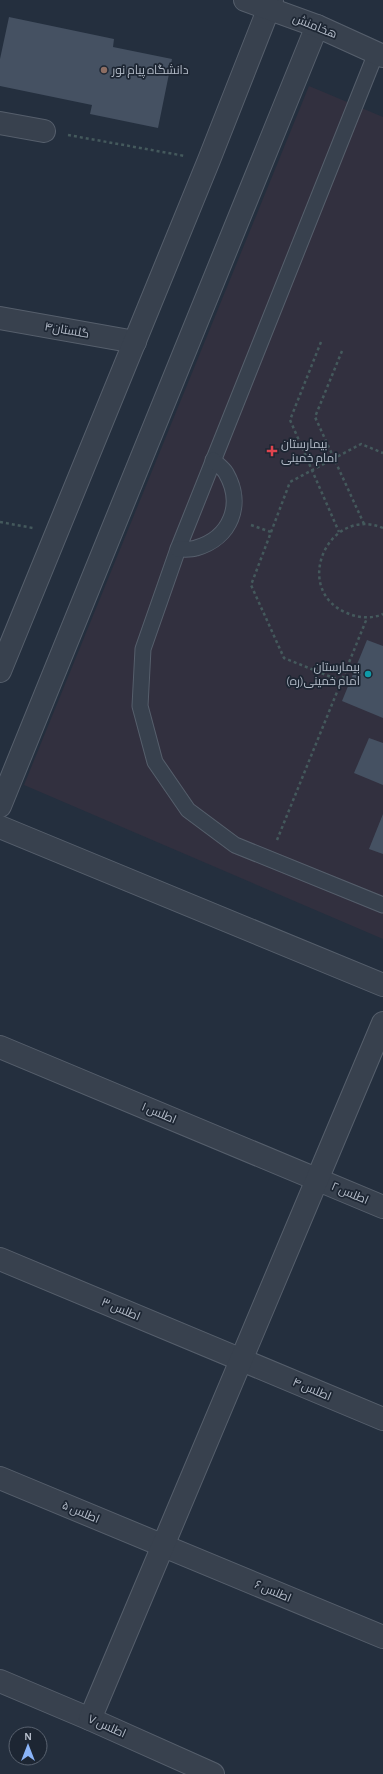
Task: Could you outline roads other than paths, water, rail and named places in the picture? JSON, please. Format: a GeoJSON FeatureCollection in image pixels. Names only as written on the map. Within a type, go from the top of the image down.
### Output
{"type":"FeatureCollection","features":[{"type":"Feature","properties":{"kind":"street","name":"هخامنش"},"geometry":{"type":"LineString","coordinates":[[245,0],[271,4],[380,54]]}},
{"type":"Feature","properties":{"kind":"street"},"geometry":{"type":"LineString","coordinates":[[0,671],[209,160],[271,4]]}},
{"type":"Feature","properties":{"kind":"street"},"geometry":{"type":"LineString","coordinates":[[0,806],[317,26]]}},
{"type":"Feature","properties":{"kind":"street"},"geometry":{"type":"LineString","coordinates":[[0,123],[44,131]]}},
{"type":"Feature","properties":{"kind":"street","name":"گلستان۴"},"geometry":{"type":"LineString","coordinates":[[0,318],[134,342]]}},
{"type":"Feature","properties":{"kind":"street"},"geometry":{"type":"LineString","coordinates":[[0,827],[383,985]]}},
{"type":"Feature","properties":{"kind":"street"},"geometry":{"type":"LineString","coordinates":[[90,1718],[383,1023]]}},
{"type":"Feature","properties":{"kind":"street","name":"اطلس ۱"},"geometry":{"type":"LineString","coordinates":[[0,1047],[317,1179]]}},
{"type":"Feature","properties":{"kind":"street","name":"اطلس ۲"},"geometry":{"type":"LineString","coordinates":[[317,1179],[383,1207]]}},
{"type":"Feature","properties":{"kind":"street","name":"اطلس ۳"},"geometry":{"type":"LineString","coordinates":[[0,1259],[241,1360]]}},
{"type":"Feature","properties":{"kind":"street","name":"اطلس ۴"},"geometry":{"type":"LineString","coordinates":[[241,1360],[383,1419]]}},
{"type":"Feature","properties":{"kind":"street","name":"اطلس ۵"},"geometry":{"type":"LineString","coordinates":[[0,1478],[163,1546]]}},
{"type":"Feature","properties":{"kind":"street","name":"اطلس ۶"},"geometry":{"type":"LineString","coordinates":[[163,1546],[383,1637]]}},
{"type":"Feature","properties":{"kind":"street","name":"اطلس ۷"},"geometry":{"type":"LineString","coordinates":[[0,1681],[90,1718],[213,1774]]}},
{"type":"Feature","properties":{"kind":"lane"},"geometry":{"type":"LineString","coordinates":[[380,54],[213,460],[178,549],[143,648],[140,706],[155,762],[188,810],[235,845],[383,906]]}},
{"type":"Feature","properties":{"kind":"lane"},"geometry":{"type":"LineString","coordinates":[[178,549],[194,548],[210,543],[223,532],[232,518],[235,502],[233,486],[225,471],[213,460]]}},
{"type":"Feature","properties":{"kind":"place","name":"دانشگاه پیام نور"},"geometry":{"type":"Point","coordinates":[104,70]}},
{"type":"Feature","properties":{"kind":"place","name":"بیمارستان امام خمینی"},"geometry":{"type":"Point","coordinates":[272,451]}},
{"type":"Feature","properties":{"kind":"place","name":"بیمارستان امام خمینی(ره)"},"geometry":{"type":"Point","coordinates":[368,674]}}]}
